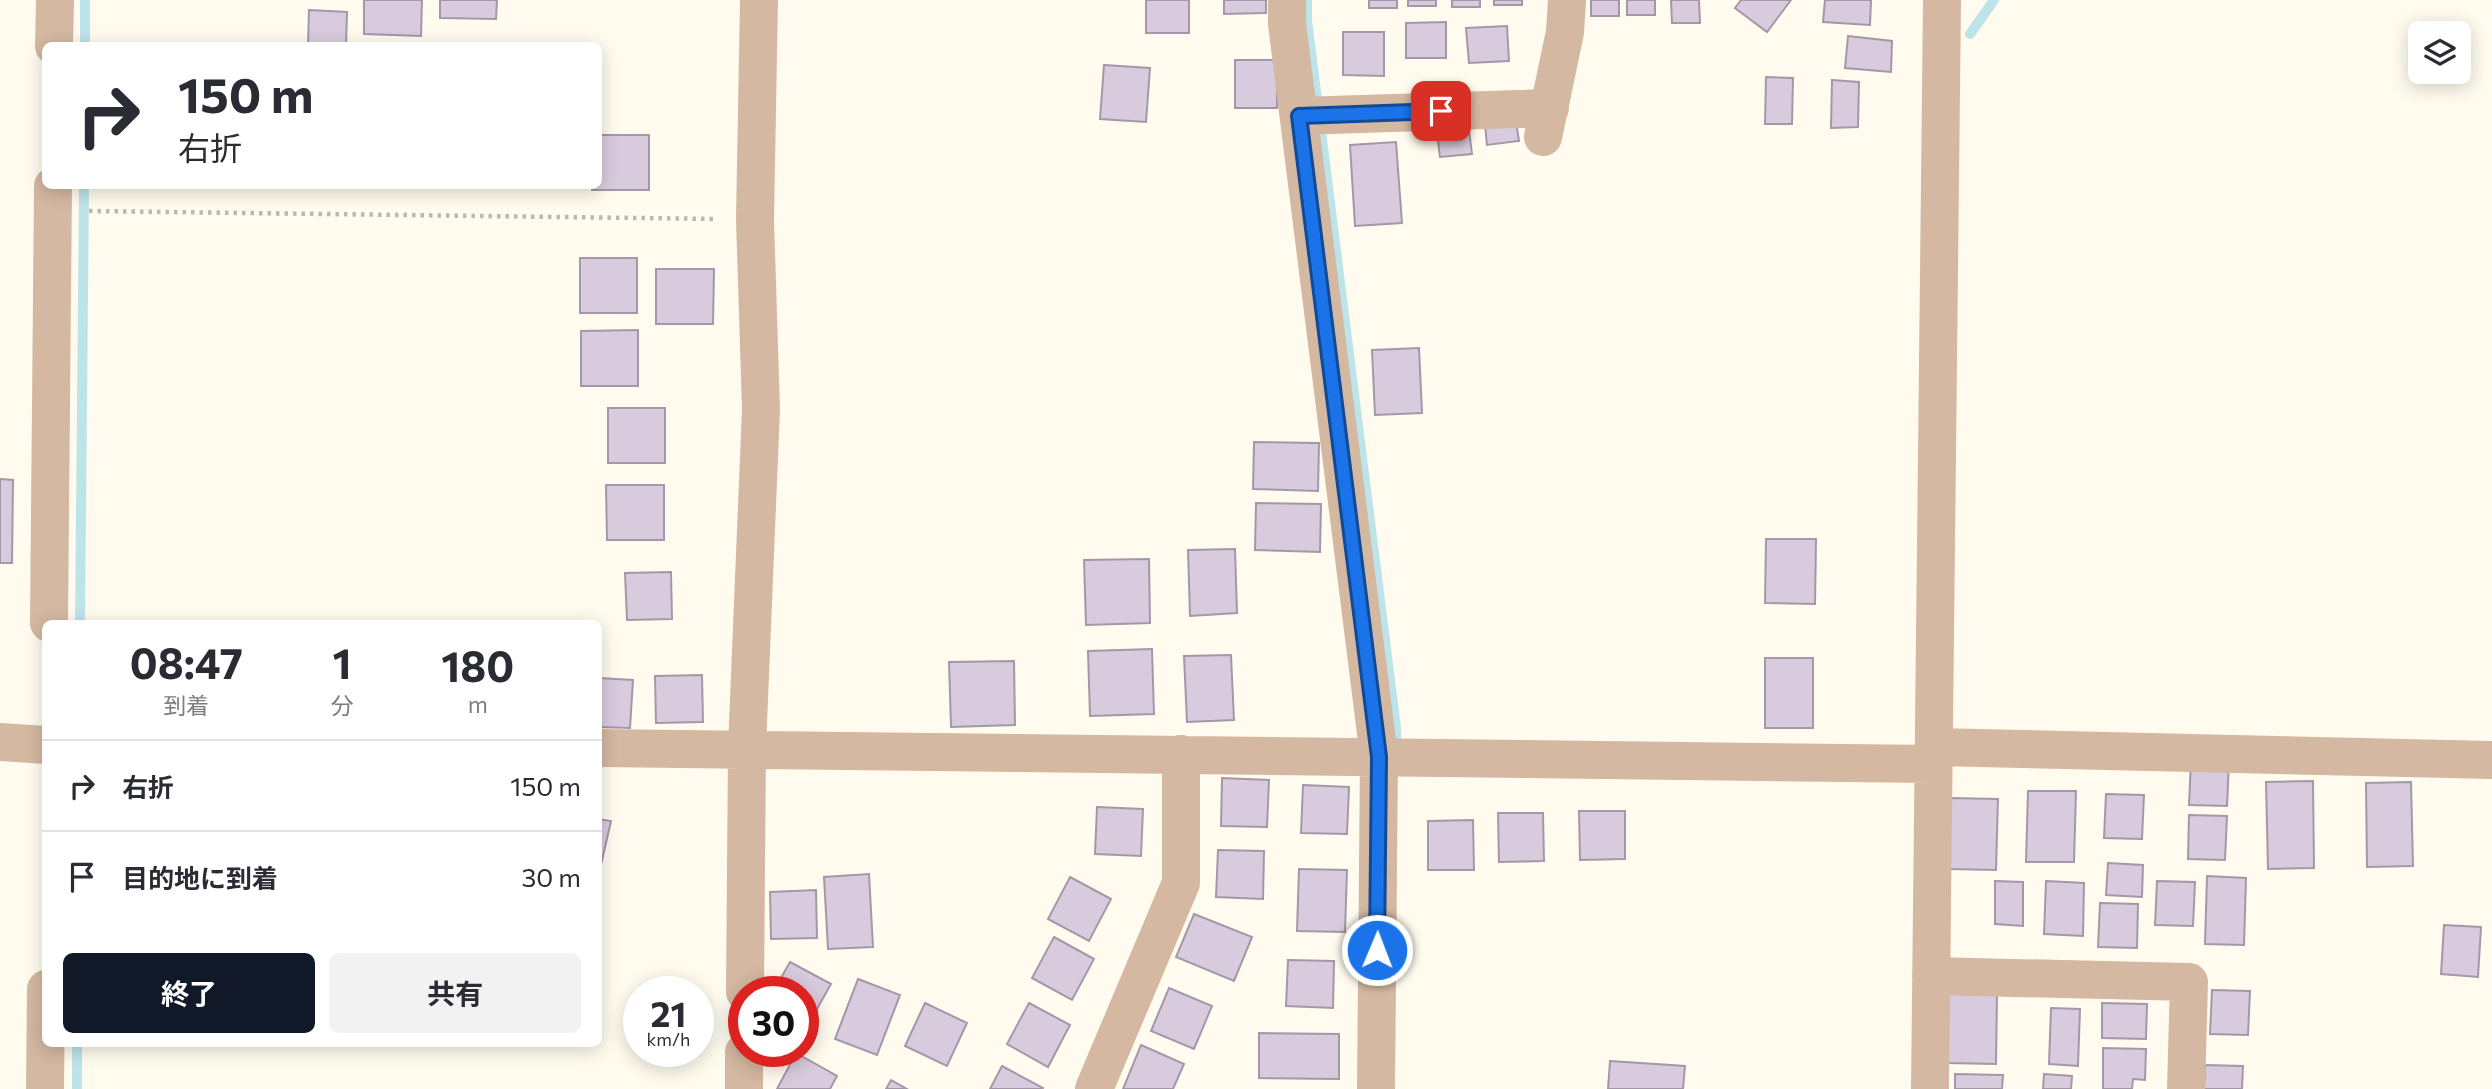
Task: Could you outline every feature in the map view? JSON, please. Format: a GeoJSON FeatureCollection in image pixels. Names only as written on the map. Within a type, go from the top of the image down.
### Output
{"type":"FeatureCollection","features":[{"type":"Feature","properties":{"kind":"street"},"geometry":{"type":"LineString","coordinates":[[54,42],[55,0]]}},
{"type":"Feature","properties":{"kind":"street"},"geometry":{"type":"LineString","coordinates":[[745,976],[747,748],[761,409],[755,220],[759,0]]}},
{"type":"Feature","properties":{"kind":"street"},"geometry":{"type":"LineString","coordinates":[[1287,0],[1287,24],[1312,116],[1391,757],[1376,1089]]}},
{"type":"Feature","properties":{"kind":"street"},"geometry":{"type":"LineString","coordinates":[[1312,116],[1547,122],[1565,32],[1567,0]]}},
{"type":"Feature","properties":{"kind":"street"},"geometry":{"type":"LineString","coordinates":[[1930,1089],[1942,0]]}},
{"type":"Feature","properties":{"kind":"street"},"geometry":{"type":"LineString","coordinates":[[49,620],[53,198]]}},
{"type":"Feature","properties":{"kind":"street"},"geometry":{"type":"LineString","coordinates":[[0,742],[42,745]]}},
{"type":"Feature","properties":{"kind":"street"},"geometry":{"type":"LineString","coordinates":[[602,747],[1391,757],[1934,756],[2492,760]]}},
{"type":"Feature","properties":{"kind":"street"},"geometry":{"type":"LineString","coordinates":[[1094,1089],[1181,883],[1181,754]]}},
{"type":"Feature","properties":{"kind":"street"},"geometry":{"type":"LineString","coordinates":[[1931,976],[2189,982],[2186,1089]]}},
{"type":"Feature","properties":{"kind":"street"},"geometry":{"type":"LineString","coordinates":[[44,1089],[45,1047]]}},
{"type":"Feature","properties":{"kind":"street"},"geometry":{"type":"LineString","coordinates":[[744,1067],[744,1089]]}},
{"type":"Feature","properties":{"kind":"path"},"geometry":{"type":"LineString","coordinates":[[53,198],[755,220]]}},
{"type":"Feature","properties":{"kind":"building"},"geometry":{"type":"Polygon","coordinates":[[[364,0],[422,0],[421,36],[364,34],[364,0]]]}},
{"type":"Feature","properties":{"kind":"building"},"geometry":{"type":"Polygon","coordinates":[[[440,0],[497,0],[496,19],[440,18],[440,0]]]}},
{"type":"Feature","properties":{"kind":"building"},"geometry":{"type":"Polygon","coordinates":[[[1146,0],[1189,0],[1189,33],[1146,33],[1146,0]]]}},
{"type":"Feature","properties":{"kind":"building"},"geometry":{"type":"Polygon","coordinates":[[[1224,0],[1266,0],[1266,13],[1224,14],[1224,0]]]}},
{"type":"Feature","properties":{"kind":"building"},"geometry":{"type":"Polygon","coordinates":[[[1369,0],[1397,0],[1397,8],[1369,8],[1369,0]]]}},
{"type":"Feature","properties":{"kind":"building"},"geometry":{"type":"Polygon","coordinates":[[[1408,0],[1436,0],[1436,6],[1408,6],[1408,0]]]}},
{"type":"Feature","properties":{"kind":"building"},"geometry":{"type":"Polygon","coordinates":[[[1452,0],[1480,0],[1480,7],[1452,7],[1452,0]]]}},
{"type":"Feature","properties":{"kind":"building"},"geometry":{"type":"Polygon","coordinates":[[[1494,0],[1522,0],[1522,5],[1494,5],[1494,0]]]}},
{"type":"Feature","properties":{"kind":"building"},"geometry":{"type":"Polygon","coordinates":[[[1591,0],[1619,0],[1619,16],[1591,16],[1591,0]]]}},
{"type":"Feature","properties":{"kind":"building"},"geometry":{"type":"Polygon","coordinates":[[[1627,0],[1655,0],[1655,15],[1627,15],[1627,0]]]}},
{"type":"Feature","properties":{"kind":"building"},"geometry":{"type":"Polygon","coordinates":[[[1671,0],[1699,0],[1700,23],[1672,23],[1671,0]]]}},
{"type":"Feature","properties":{"kind":"building"},"geometry":{"type":"Polygon","coordinates":[[[1741,0],[1791,0],[1767,32],[1735,8],[1741,0]]]}},
{"type":"Feature","properties":{"kind":"building"},"geometry":{"type":"Polygon","coordinates":[[[1825,0],[1871,0],[1870,25],[1823,22],[1825,0]]]}},
{"type":"Feature","properties":{"kind":"building"},"geometry":{"type":"Polygon","coordinates":[[[309,10],[347,12],[346,42],[308,42],[309,10]]]}},
{"type":"Feature","properties":{"kind":"building"},"geometry":{"type":"Polygon","coordinates":[[[1446,22],[1446,58],[1406,58],[1406,23],[1446,22]]]}},
{"type":"Feature","properties":{"kind":"building"},"geometry":{"type":"Polygon","coordinates":[[[1507,26],[1509,61],[1469,63],[1466,28],[1507,26]]]}},
{"type":"Feature","properties":{"kind":"building"},"geometry":{"type":"Polygon","coordinates":[[[1343,32],[1384,32],[1384,76],[1343,75],[1343,32]]]}},
{"type":"Feature","properties":{"kind":"building"},"geometry":{"type":"Polygon","coordinates":[[[1848,36],[1892,41],[1891,72],[1845,68],[1848,36]]]}},
{"type":"Feature","properties":{"kind":"building"},"geometry":{"type":"Polygon","coordinates":[[[1235,60],[1277,60],[1277,108],[1235,108],[1235,60]]]}},
{"type":"Feature","properties":{"kind":"building"},"geometry":{"type":"Polygon","coordinates":[[[1104,65],[1150,68],[1146,122],[1100,119],[1104,65]]]}},
{"type":"Feature","properties":{"kind":"building"},"geometry":{"type":"Polygon","coordinates":[[[1766,77],[1793,78],[1792,124],[1765,124],[1766,77]]]}},
{"type":"Feature","properties":{"kind":"building"},"geometry":{"type":"Polygon","coordinates":[[[1832,80],[1859,82],[1858,127],[1831,128],[1832,80]]]}},
{"type":"Feature","properties":{"kind":"building"},"geometry":{"type":"Polygon","coordinates":[[[1516,121],[1519,141],[1487,145],[1485,125],[1516,121]]]}},
{"type":"Feature","properties":{"kind":"building"},"geometry":{"type":"Polygon","coordinates":[[[1469,130],[1472,154],[1440,157],[1437,133],[1469,130]]]}},
{"type":"Feature","properties":{"kind":"building"},"geometry":{"type":"Polygon","coordinates":[[[602,135],[649,135],[649,190],[592,190],[602,189],[602,135]]]}},
{"type":"Feature","properties":{"kind":"building"},"geometry":{"type":"Polygon","coordinates":[[[1396,142],[1402,223],[1355,226],[1350,145],[1396,142]]]}},
{"type":"Feature","properties":{"kind":"building"},"geometry":{"type":"Polygon","coordinates":[[[580,258],[637,258],[637,313],[580,313],[580,258]]]}},
{"type":"Feature","properties":{"kind":"building"},"geometry":{"type":"Polygon","coordinates":[[[656,269],[714,269],[713,324],[656,324],[656,269]]]}},
{"type":"Feature","properties":{"kind":"building"},"geometry":{"type":"Polygon","coordinates":[[[638,330],[638,386],[581,386],[581,331],[638,330]]]}},
{"type":"Feature","properties":{"kind":"building"},"geometry":{"type":"Polygon","coordinates":[[[1419,348],[1422,413],[1375,415],[1372,350],[1419,348]]]}},
{"type":"Feature","properties":{"kind":"building"},"geometry":{"type":"Polygon","coordinates":[[[608,408],[665,408],[665,463],[608,463],[608,408]]]}},
{"type":"Feature","properties":{"kind":"building"},"geometry":{"type":"Polygon","coordinates":[[[1254,442],[1319,443],[1318,491],[1253,489],[1254,442]]]}},
{"type":"Feature","properties":{"kind":"building"},"geometry":{"type":"Polygon","coordinates":[[[0,479],[13,480],[12,563],[0,563],[0,479]]]}},
{"type":"Feature","properties":{"kind":"building"},"geometry":{"type":"Polygon","coordinates":[[[606,485],[664,485],[664,540],[607,540],[606,485]]]}},
{"type":"Feature","properties":{"kind":"building"},"geometry":{"type":"Polygon","coordinates":[[[1256,503],[1321,504],[1320,552],[1255,550],[1256,503]]]}},
{"type":"Feature","properties":{"kind":"building"},"geometry":{"type":"Polygon","coordinates":[[[1766,539],[1816,539],[1815,604],[1765,603],[1766,539]]]}},
{"type":"Feature","properties":{"kind":"building"},"geometry":{"type":"Polygon","coordinates":[[[1235,549],[1237,613],[1190,616],[1188,550],[1235,549]]]}},
{"type":"Feature","properties":{"kind":"building"},"geometry":{"type":"Polygon","coordinates":[[[1149,559],[1150,623],[1086,625],[1084,560],[1149,559]]]}},
{"type":"Feature","properties":{"kind":"building"},"geometry":{"type":"Polygon","coordinates":[[[671,572],[672,619],[627,620],[625,573],[671,572]]]}},
{"type":"Feature","properties":{"kind":"building"},"geometry":{"type":"Polygon","coordinates":[[[1152,649],[1154,714],[1090,716],[1088,651],[1152,649]]]}},
{"type":"Feature","properties":{"kind":"building"},"geometry":{"type":"Polygon","coordinates":[[[1231,655],[1234,720],[1187,722],[1184,656],[1231,655]]]}},
{"type":"Feature","properties":{"kind":"building"},"geometry":{"type":"Polygon","coordinates":[[[1765,658],[1813,658],[1813,728],[1765,728],[1765,658]]]}},
{"type":"Feature","properties":{"kind":"building"},"geometry":{"type":"Polygon","coordinates":[[[1014,661],[1015,725],[951,727],[949,662],[1014,661]]]}},
{"type":"Feature","properties":{"kind":"building"},"geometry":{"type":"Polygon","coordinates":[[[702,675],[703,722],[656,723],[655,676],[702,675]]]}},
{"type":"Feature","properties":{"kind":"building"},"geometry":{"type":"Polygon","coordinates":[[[602,678],[633,680],[630,728],[602,727],[602,678]]]}},
{"type":"Feature","properties":{"kind":"building"},"geometry":{"type":"Polygon","coordinates":[[[2191,761],[2229,762],[2227,806],[2189,805],[2191,761]]]}},
{"type":"Feature","properties":{"kind":"building"},"geometry":{"type":"Polygon","coordinates":[[[1222,778],[1269,780],[1267,827],[1221,826],[1222,778]]]}},
{"type":"Feature","properties":{"kind":"building"},"geometry":{"type":"Polygon","coordinates":[[[2313,781],[2314,868],[2268,869],[2266,782],[2313,781]]]}},
{"type":"Feature","properties":{"kind":"building"},"geometry":{"type":"Polygon","coordinates":[[[2411,782],[2413,866],[2367,867],[2366,783],[2411,782]]]}},
{"type":"Feature","properties":{"kind":"building"},"geometry":{"type":"Polygon","coordinates":[[[1303,785],[1349,787],[1347,834],[1301,833],[1303,785]]]}},
{"type":"Feature","properties":{"kind":"building"},"geometry":{"type":"Polygon","coordinates":[[[2028,791],[2076,791],[2074,862],[2026,862],[2028,791]]]}},
{"type":"Feature","properties":{"kind":"building"},"geometry":{"type":"Polygon","coordinates":[[[2106,794],[2144,795],[2142,839],[2104,838],[2106,794]]]}},
{"type":"Feature","properties":{"kind":"building"},"geometry":{"type":"Polygon","coordinates":[[[1950,798],[1998,799],[1996,870],[1948,869],[1950,798]]]}},
{"type":"Feature","properties":{"kind":"building"},"geometry":{"type":"Polygon","coordinates":[[[1097,807],[1143,809],[1141,856],[1095,854],[1097,807]]]}},
{"type":"Feature","properties":{"kind":"building"},"geometry":{"type":"Polygon","coordinates":[[[1579,811],[1625,811],[1625,859],[1580,860],[1579,811]]]}},
{"type":"Feature","properties":{"kind":"building"},"geometry":{"type":"Polygon","coordinates":[[[1498,813],[1543,813],[1544,861],[1499,862],[1498,813]]]}},
{"type":"Feature","properties":{"kind":"building"},"geometry":{"type":"Polygon","coordinates":[[[2189,815],[2227,816],[2225,860],[2188,859],[2189,815]]]}},
{"type":"Feature","properties":{"kind":"building"},"geometry":{"type":"Polygon","coordinates":[[[602,820],[611,821],[602,860],[602,820]]]}},
{"type":"Feature","properties":{"kind":"building"},"geometry":{"type":"Polygon","coordinates":[[[1473,820],[1474,870],[1428,870],[1428,821],[1473,820]]]}},
{"type":"Feature","properties":{"kind":"building"},"geometry":{"type":"Polygon","coordinates":[[[1218,850],[1264,851],[1263,899],[1216,897],[1218,850]]]}},
{"type":"Feature","properties":{"kind":"building"},"geometry":{"type":"Polygon","coordinates":[[[2108,863],[2143,865],[2142,897],[2106,895],[2108,863]]]}},
{"type":"Feature","properties":{"kind":"building"},"geometry":{"type":"Polygon","coordinates":[[[1299,869],[1347,870],[1345,932],[1297,931],[1299,869]]]}},
{"type":"Feature","properties":{"kind":"building"},"geometry":{"type":"Polygon","coordinates":[[[869,874],[873,947],[828,949],[824,877],[869,874]]]}},
{"type":"Feature","properties":{"kind":"building"},"geometry":{"type":"Polygon","coordinates":[[[2207,876],[2246,878],[2244,945],[2205,944],[2207,876]]]}},
{"type":"Feature","properties":{"kind":"building"},"geometry":{"type":"Polygon","coordinates":[[[1070,877],[1111,899],[1089,941],[1048,919],[1070,877]]]}},
{"type":"Feature","properties":{"kind":"building"},"geometry":{"type":"Polygon","coordinates":[[[1995,881],[2023,882],[2023,926],[1995,924],[1995,881]]]}},
{"type":"Feature","properties":{"kind":"building"},"geometry":{"type":"Polygon","coordinates":[[[2046,881],[2084,883],[2083,936],[2044,934],[2046,881]]]}},
{"type":"Feature","properties":{"kind":"building"},"geometry":{"type":"Polygon","coordinates":[[[2157,881],[2195,882],[2193,926],[2155,925],[2157,881]]]}},
{"type":"Feature","properties":{"kind":"building"},"geometry":{"type":"Polygon","coordinates":[[[816,890],[817,938],[771,939],[770,892],[816,890]]]}},
{"type":"Feature","properties":{"kind":"building"},"geometry":{"type":"Polygon","coordinates":[[[2100,903],[2138,904],[2137,948],[2098,947],[2100,903]]]}},
{"type":"Feature","properties":{"kind":"building"},"geometry":{"type":"Polygon","coordinates":[[[1194,914],[1252,937],[1234,981],[1176,957],[1194,914]]]}},
{"type":"Feature","properties":{"kind":"building"},"geometry":{"type":"Polygon","coordinates":[[[2444,925],[2481,927],[2478,977],[2441,974],[2444,925]]]}},
{"type":"Feature","properties":{"kind":"building"},"geometry":{"type":"Polygon","coordinates":[[[1054,937],[1094,959],[1072,1000],[1032,978],[1054,937]]]}},
{"type":"Feature","properties":{"kind":"building"},"geometry":{"type":"Polygon","coordinates":[[[1288,960],[1334,961],[1333,1008],[1286,1006],[1288,960]]]}},
{"type":"Feature","properties":{"kind":"building"},"geometry":{"type":"Polygon","coordinates":[[[790,962],[816,976],[782,976],[790,962]]]}},
{"type":"Feature","properties":{"kind":"building"},"geometry":{"type":"Polygon","coordinates":[[[819,978],[831,984],[819,1005],[819,978]]]}},
{"type":"Feature","properties":{"kind":"building"},"geometry":{"type":"Polygon","coordinates":[[[858,979],[900,995],[877,1055],[835,1039],[858,979]]]}},
{"type":"Feature","properties":{"kind":"building"},"geometry":{"type":"Polygon","coordinates":[[[1169,988],[1212,1006],[1194,1049],[1151,1031],[1169,988]]]}},
{"type":"Feature","properties":{"kind":"building"},"geometry":{"type":"Polygon","coordinates":[[[2212,990],[2250,991],[2248,1035],[2210,1034],[2212,990]]]}},
{"type":"Feature","properties":{"kind":"building"},"geometry":{"type":"Polygon","coordinates":[[[1949,992],[1997,993],[1996,1064],[1947,1063],[1949,992]]]}},
{"type":"Feature","properties":{"kind":"building"},"geometry":{"type":"Polygon","coordinates":[[[925,1003],[967,1023],[947,1066],[905,1046],[925,1003]]]}},
{"type":"Feature","properties":{"kind":"building"},"geometry":{"type":"Polygon","coordinates":[[[1029,1003],[1070,1025],[1048,1067],[1007,1044],[1029,1003]]]}},
{"type":"Feature","properties":{"kind":"building"},"geometry":{"type":"Polygon","coordinates":[[[2102,1003],[2147,1004],[2146,1039],[2102,1038],[2102,1003]]]}},
{"type":"Feature","properties":{"kind":"building"},"geometry":{"type":"Polygon","coordinates":[[[2051,1008],[2080,1009],[2078,1066],[2049,1064],[2051,1008]]]}},
{"type":"Feature","properties":{"kind":"building"},"geometry":{"type":"Polygon","coordinates":[[[1259,1033],[1339,1034],[1339,1079],[1259,1078],[1259,1033]]]}},
{"type":"Feature","properties":{"kind":"building"},"geometry":{"type":"Polygon","coordinates":[[[1141,1045],[1184,1064],[1173,1089],[1123,1089],[1141,1045]]]}},
{"type":"Feature","properties":{"kind":"building"},"geometry":{"type":"Polygon","coordinates":[[[2103,1048],[2146,1049],[2145,1080],[2133,1079],[2132,1089],[2103,1089],[2103,1048]]]}},
{"type":"Feature","properties":{"kind":"building"},"geometry":{"type":"Polygon","coordinates":[[[1610,1061],[1685,1066],[1683,1089],[1608,1089],[1610,1061]]]}},
{"type":"Feature","properties":{"kind":"building"},"geometry":{"type":"Polygon","coordinates":[[[2205,1065],[2243,1066],[2242,1089],[2204,1089],[2205,1065]]]}},
{"type":"Feature","properties":{"kind":"building"},"geometry":{"type":"Polygon","coordinates":[[[819,1066],[837,1076],[830,1089],[777,1089],[789,1067],[819,1066]]]}},
{"type":"Feature","properties":{"kind":"building"},"geometry":{"type":"Polygon","coordinates":[[[1002,1066],[1043,1088],[990,1089],[1002,1066]]]}},
{"type":"Feature","properties":{"kind":"building"},"geometry":{"type":"Polygon","coordinates":[[[1955,1074],[2003,1075],[2002,1089],[1955,1089],[1955,1074]]]}},
{"type":"Feature","properties":{"kind":"building"},"geometry":{"type":"Polygon","coordinates":[[[2044,1074],[2072,1076],[2071,1089],[2043,1089],[2044,1074]]]}},
{"type":"Feature","properties":{"kind":"building"},"geometry":{"type":"Polygon","coordinates":[[[891,1080],[907,1089],[886,1089],[891,1080]]]}},
{"type":"Feature","properties":{"kind":"waterway"},"geometry":{"type":"LineString","coordinates":[[85,0],[85,42]]}},
{"type":"Feature","properties":{"kind":"waterway"},"geometry":{"type":"LineString","coordinates":[[1307,0],[1307,20],[1396,728],[1396,750]]}},
{"type":"Feature","properties":{"kind":"waterway"},"geometry":{"type":"LineString","coordinates":[[1970,34],[1994,0]]}},
{"type":"Feature","properties":{"kind":"waterway"},"geometry":{"type":"LineString","coordinates":[[80,620],[84,189]]}},
{"type":"Feature","properties":{"kind":"waterway"},"geometry":{"type":"LineString","coordinates":[[77,1047],[77,1089]]}},
{"type":"Feature","properties":{"kind":"route"},"geometry":{"type":"LineString","coordinates":[[1377,950],[1379,757],[1299,116],[1441,111]]}}]}
